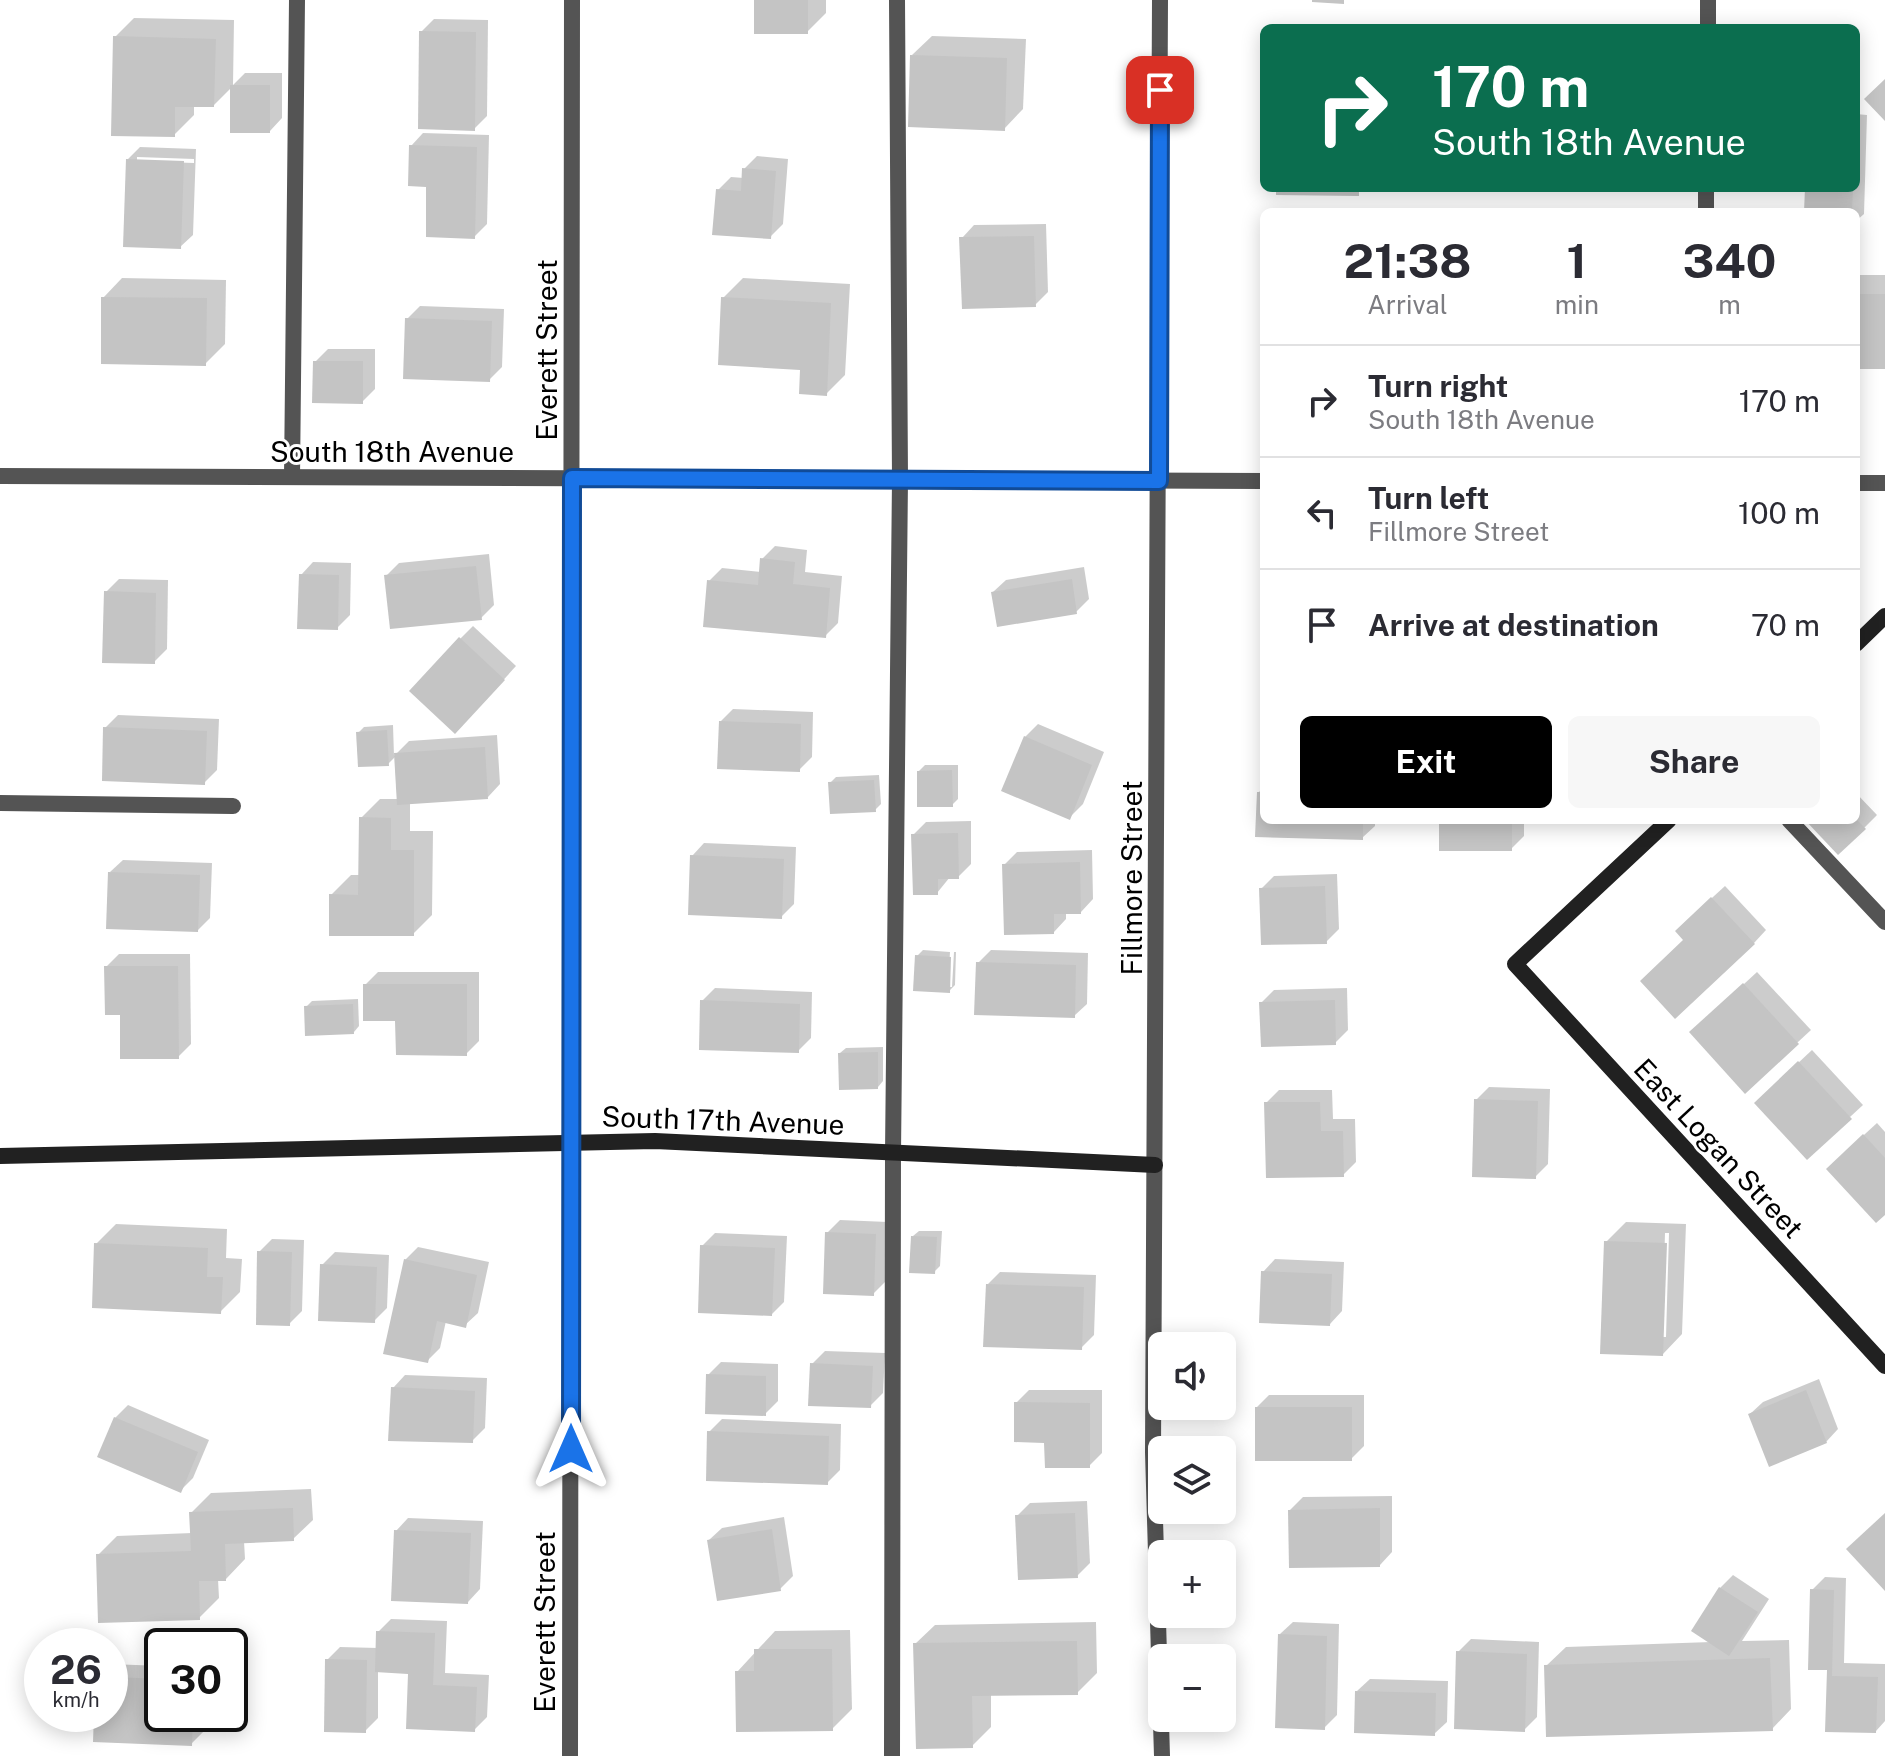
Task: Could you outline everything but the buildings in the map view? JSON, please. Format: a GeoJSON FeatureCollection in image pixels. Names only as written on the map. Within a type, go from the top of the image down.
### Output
{"type":"FeatureCollection","features":[{"type":"Feature","properties":{"kind":"street"},"geometry":{"type":"LineString","coordinates":[[292,477],[297,0]]}},
{"type":"Feature","properties":{"kind":"street","name":"Everett Street"},"geometry":{"type":"LineString","coordinates":[[570,1756],[572,0]]}},
{"type":"Feature","properties":{"kind":"street"},"geometry":{"type":"LineString","coordinates":[[892,1756],[893,1153],[900,479],[897,0]]}},
{"type":"Feature","properties":{"kind":"street","name":"Fillmore Street"},"geometry":{"type":"LineString","coordinates":[[1160,0],[1153,1452],[1162,1756]]}},
{"type":"Feature","properties":{"kind":"street"},"geometry":{"type":"LineString","coordinates":[[1708,14],[1722,0]]}},
{"type":"Feature","properties":{"kind":"street","name":"South 18th Avenue"},"geometry":{"type":"LineString","coordinates":[[0,476],[1260,481]]}},
{"type":"Feature","properties":{"kind":"street"},"geometry":{"type":"LineString","coordinates":[[1860,483],[1885,483]]}},
{"type":"Feature","properties":{"kind":"street"},"geometry":{"type":"LineString","coordinates":[[1860,640],[1885,616]]}},
{"type":"Feature","properties":{"kind":"street"},"geometry":{"type":"LineString","coordinates":[[0,803],[233,806]]}},
{"type":"Feature","properties":{"kind":"street","name":"East Logan Street"},"geometry":{"type":"LineString","coordinates":[[1665,824],[1515,964],[1885,1366]]}},
{"type":"Feature","properties":{"kind":"street"},"geometry":{"type":"LineString","coordinates":[[1793,824],[1885,922]]}},
{"type":"Feature","properties":{"kind":"street","name":"South 17th Avenue"},"geometry":{"type":"LineString","coordinates":[[0,1156],[655,1141],[1155,1165]]}},
{"type":"Feature","properties":{"kind":"route"},"geometry":{"type":"LineString","coordinates":[[571,1449],[572,478],[1159,481],[1160,90]]}}]}
